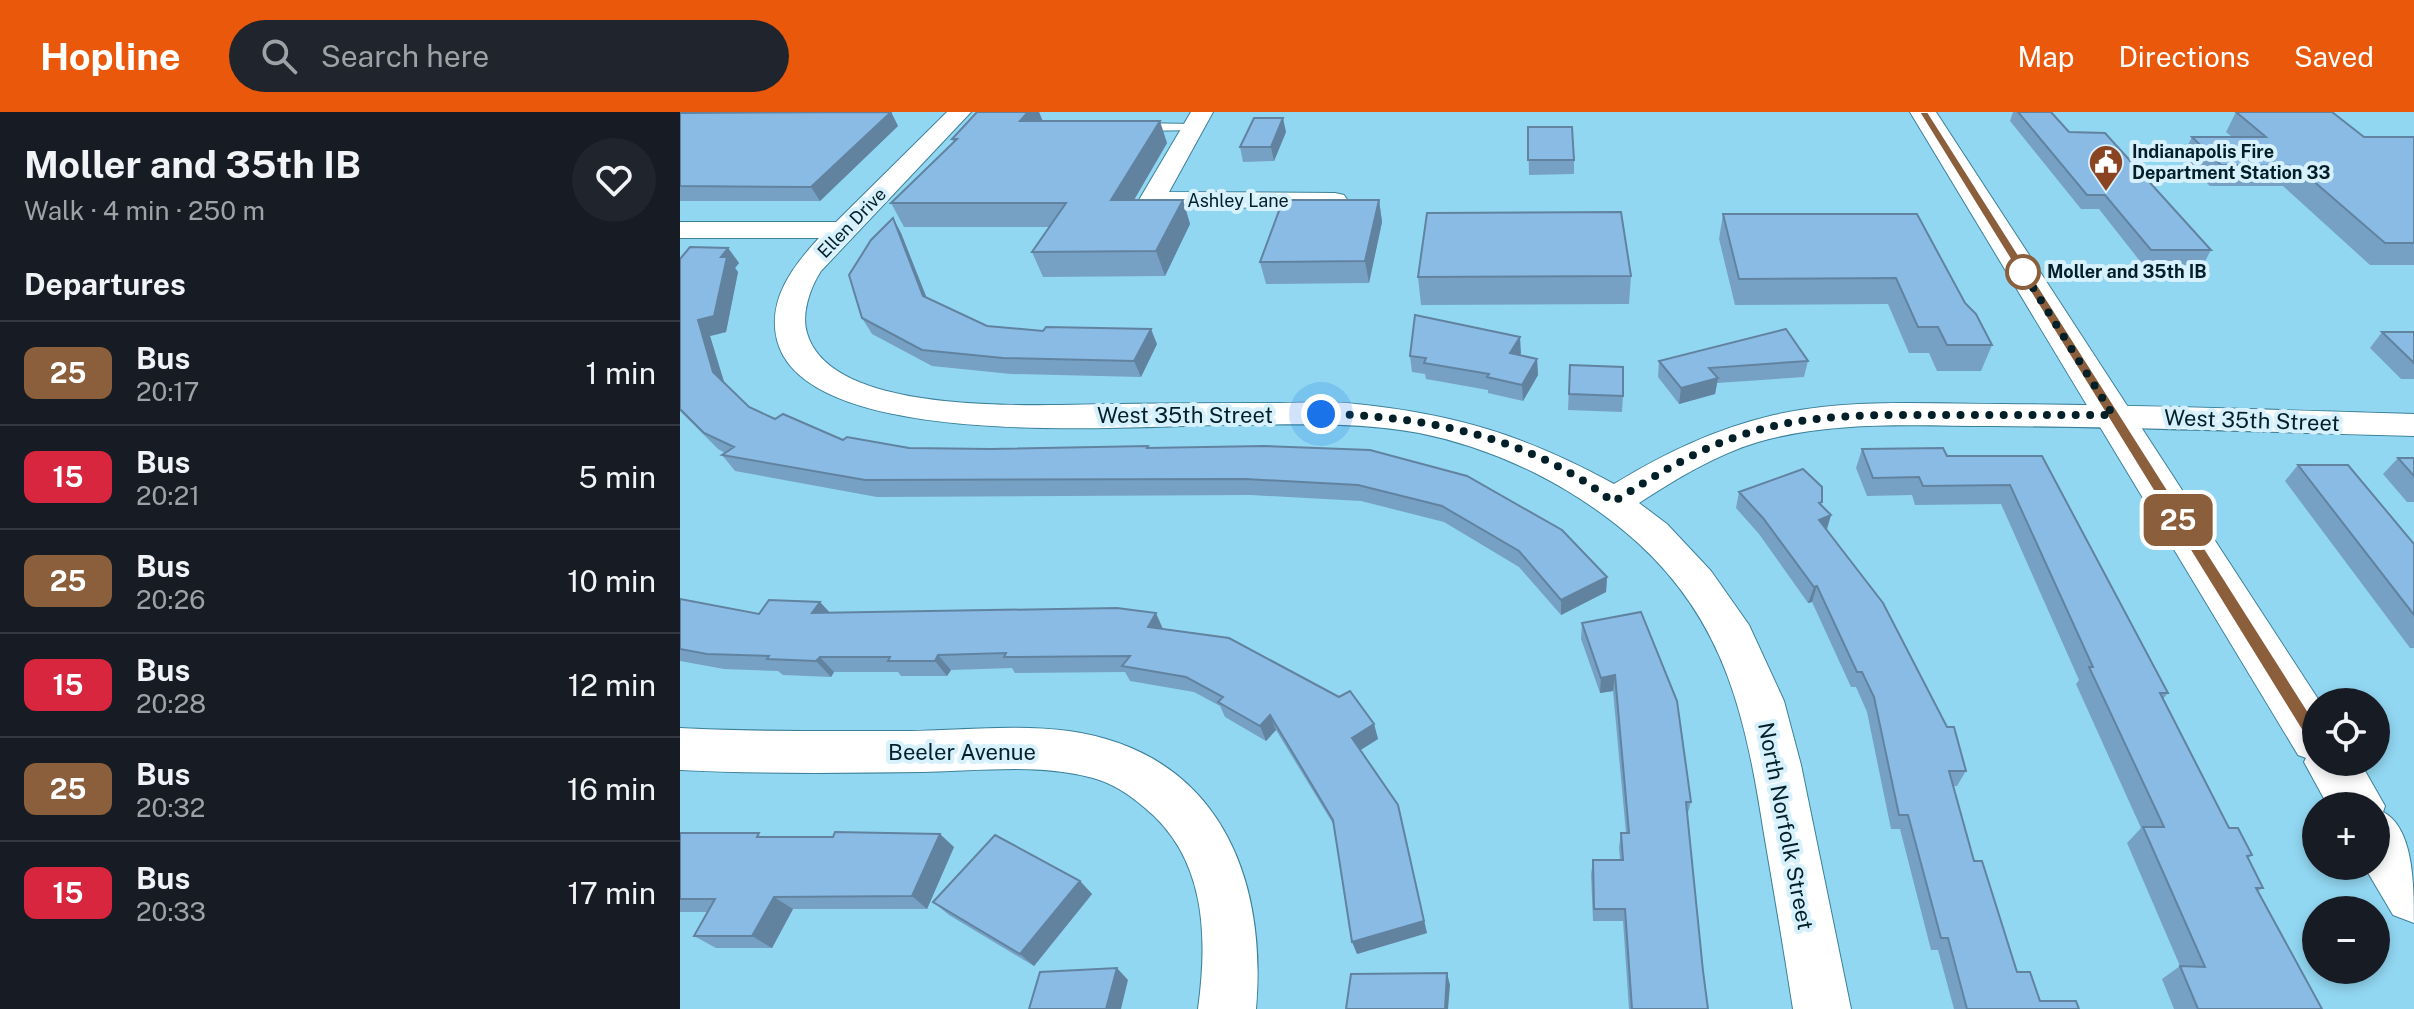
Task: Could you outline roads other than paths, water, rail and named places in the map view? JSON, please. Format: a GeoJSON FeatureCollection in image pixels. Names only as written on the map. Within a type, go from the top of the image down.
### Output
{"type":"FeatureCollection","features":[{"type":"Feature","properties":{"kind":"main road"},"geometry":{"type":"LineString","coordinates":[[1923,112],[2302,717]]}},
{"type":"Feature","properties":{"kind":"main road"},"geometry":{"type":"LineString","coordinates":[[2390,857],[2414,895]]}},
{"type":"Feature","properties":{"kind":"street","name":"Ellen Drive"},"geometry":{"type":"LineString","coordinates":[[800,354],[793,341],[790,321],[797,287],[843,230],[960,112]]}},
{"type":"Feature","properties":{"kind":"street","name":"Ashley Lane"},"geometry":{"type":"LineString","coordinates":[[1197,120],[1152,200],[1363,201]]}},
{"type":"Feature","properties":{"kind":"street"},"geometry":{"type":"LineString","coordinates":[[680,230],[843,230]]}},
{"type":"Feature","properties":{"kind":"street","name":"West 35th Street"},"geometry":{"type":"LineString","coordinates":[[800,354],[828,381],[844,390],[894,406],[934,412],[990,415],[1351,414],[1421,423],[1476,435],[1542,458],[1613,502],[1686,457],[1746,433],[1858,415],[2113,415],[2414,425]]}},
{"type":"Feature","properties":{"kind":"street","name":"North Norfolk Street"},"geometry":{"type":"LineString","coordinates":[[1613,502],[1678,560],[1716,610],[1747,666],[1775,750],[1822,1009]]}},
{"type":"Feature","properties":{"kind":"street","name":"Beeler Avenue"},"geometry":{"type":"LineString","coordinates":[[680,749],[783,753],[1026,750],[1094,757],[1125,768],[1165,793],[1190,816],[1208,846],[1228,901],[1231,924],[1232,969],[1227,1009]]}},
{"type":"Feature","properties":{"kind":"lane"},"geometry":{"type":"LineString","coordinates":[[1116,127],[1197,120]]}},
{"type":"Feature","properties":{"kind":"place","name":"Indianapolis Fire Department Station 33"},"geometry":{"type":"Point","coordinates":[2106,193]}},
{"type":"Feature","properties":{"kind":"place","name":"Moller and 35th IB"},"geometry":{"type":"Point","coordinates":[2023,272]}}]}
